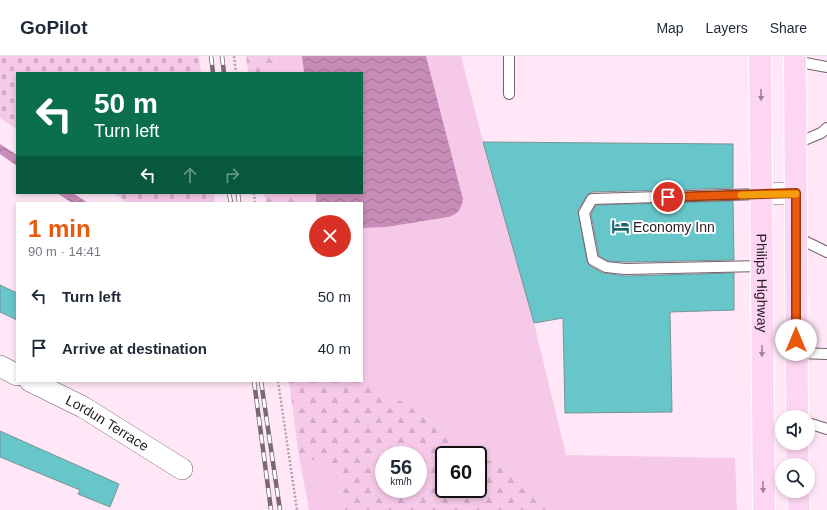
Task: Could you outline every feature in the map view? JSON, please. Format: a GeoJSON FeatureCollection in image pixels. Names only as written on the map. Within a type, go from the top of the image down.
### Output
{"type":"FeatureCollection","features":[{"type":"Feature","properties":{"kind":"main road","name":"Philips Highway"},"geometry":{"type":"LineString","coordinates":[[760,56],[764,510]]}},
{"type":"Feature","properties":{"kind":"main road"},"geometry":{"type":"LineString","coordinates":[[795,58],[797,410]]}},
{"type":"Feature","properties":{"kind":"main road"},"geometry":{"type":"LineString","coordinates":[[798,498],[799,510]]}},
{"type":"Feature","properties":{"kind":"street"},"geometry":{"type":"LineString","coordinates":[[762,194],[796,193]]}},
{"type":"Feature","properties":{"kind":"street"},"geometry":{"type":"LineString","coordinates":[[0,366],[16,374]]}},
{"type":"Feature","properties":{"kind":"street","name":"Lordun Terrace"},"geometry":{"type":"LineString","coordinates":[[32,382],[83,407],[182,469]]}},
{"type":"Feature","properties":{"kind":"lane"},"geometry":{"type":"LineString","coordinates":[[509,56],[510,94]]}},
{"type":"Feature","properties":{"kind":"lane"},"geometry":{"type":"LineString","coordinates":[[795,58],[827,67]]}},
{"type":"Feature","properties":{"kind":"lane"},"geometry":{"type":"LineString","coordinates":[[795,144],[821,133],[827,128]]}},
{"type":"Feature","properties":{"kind":"lane"},"geometry":{"type":"LineString","coordinates":[[762,194],[592,199],[584,213],[593,260],[606,267],[625,269],[762,266]]}},
{"type":"Feature","properties":{"kind":"lane"},"geometry":{"type":"LineString","coordinates":[[796,237],[827,252]]}},
{"type":"Feature","properties":{"kind":"lane"},"geometry":{"type":"LineString","coordinates":[[797,354],[827,354]]}},
{"type":"Feature","properties":{"kind":"lane"},"geometry":{"type":"LineString","coordinates":[[815,425],[827,429]]}},
{"type":"Feature","properties":{"kind":"path"},"geometry":{"type":"LineString","coordinates":[[234,56],[236,72]]}},
{"type":"Feature","properties":{"kind":"path"},"geometry":{"type":"LineString","coordinates":[[278,382],[297,510]]}},
{"type":"Feature","properties":{"kind":"green space"},"geometry":{"type":"Polygon","coordinates":[[[0,56],[199,56],[201,72],[16,72],[16,128],[0,118],[0,56]]]}},
{"type":"Feature","properties":{"kind":"green space"},"geometry":{"type":"Polygon","coordinates":[[[246,56],[275,56],[278,72],[248,72],[246,56]]]}},
{"type":"Feature","properties":{"kind":"green space"},"geometry":{"type":"Polygon","coordinates":[[[275,56],[302,56],[304,72],[278,72],[275,56]]]}},
{"type":"Feature","properties":{"kind":"green space"},"geometry":{"type":"Polygon","coordinates":[[[426,56],[461,56],[483,142],[534,323],[566,455],[735,458],[737,510],[563,510],[487,459],[487,446],[468,446],[363,376],[363,228],[386,227],[449,217],[463,199],[426,56]]]}},
{"type":"Feature","properties":{"kind":"green space"},"geometry":{"type":"Polygon","coordinates":[[[114,194],[214,194],[215,202],[126,202],[114,194]]]}},
{"type":"Feature","properties":{"kind":"green space"},"geometry":{"type":"Polygon","coordinates":[[[264,194],[296,194],[297,202],[266,202],[264,194]]]}},
{"type":"Feature","properties":{"kind":"green space"},"geometry":{"type":"Polygon","coordinates":[[[296,194],[316,194],[316,202],[297,202],[296,194]]]}},
{"type":"Feature","properties":{"kind":"green space"},"geometry":{"type":"Polygon","coordinates":[[[363,376],[468,446],[435,446],[435,498],[487,498],[487,459],[563,510],[345,510],[339,468],[299,456],[289,382],[363,382],[363,376]]]}},
{"type":"Feature","properties":{"kind":"green space"},"geometry":{"type":"Polygon","coordinates":[[[299,456],[339,468],[345,510],[309,510],[299,456]]]}},
{"type":"Feature","properties":{"kind":"water"},"geometry":{"type":"Polygon","coordinates":[[[302,56],[426,56],[463,199],[457,212],[449,217],[386,227],[363,228],[363,202],[316,202],[316,194],[363,194],[363,72],[304,72],[302,56]]]}},
{"type":"Feature","properties":{"kind":"water"},"geometry":{"type":"Polygon","coordinates":[[[0,144],[16,154],[16,165],[0,154],[0,144]]]}},
{"type":"Feature","properties":{"kind":"water"},"geometry":{"type":"Polygon","coordinates":[[[58,194],[74,194],[86,202],[70,202],[58,194]]]}},
{"type":"Feature","properties":{"kind":"building","name":"Economy Inn"},"geometry":{"type":"Polygon","coordinates":[[[483,142],[733,144],[733,188],[592,192],[587,195],[578,210],[587,262],[590,266],[603,273],[625,276],[734,273],[734,310],[670,312],[672,412],[565,413],[563,318],[534,323],[483,142]]]}},
{"type":"Feature","properties":{"kind":"building"},"geometry":{"type":"Polygon","coordinates":[[[733,201],[734,260],[625,262],[608,261],[599,256],[591,214],[596,205],[733,201]]]}},
{"type":"Feature","properties":{"kind":"building"},"geometry":{"type":"Polygon","coordinates":[[[0,285],[16,293],[16,320],[0,312],[0,285]]]}},
{"type":"Feature","properties":{"kind":"building"},"geometry":{"type":"Polygon","coordinates":[[[0,431],[119,484],[110,507],[78,494],[80,490],[0,457],[0,431]]]}},
{"type":"Feature","properties":{"kind":"railway"},"geometry":{"type":"LineString","coordinates":[[211,56],[213,72]]}},
{"type":"Feature","properties":{"kind":"railway"},"geometry":{"type":"LineString","coordinates":[[222,56],[224,72]]}},
{"type":"Feature","properties":{"kind":"railway"},"geometry":{"type":"LineString","coordinates":[[229,194],[231,202]]}},
{"type":"Feature","properties":{"kind":"railway"},"geometry":{"type":"LineString","coordinates":[[238,194],[239,202]]}},
{"type":"Feature","properties":{"kind":"railway"},"geometry":{"type":"LineString","coordinates":[[254,382],[271,510]]}},
{"type":"Feature","properties":{"kind":"railway"},"geometry":{"type":"LineString","coordinates":[[261,382],[280,510]]}},
{"type":"Feature","properties":{"kind":"slow traffic"},"geometry":{"type":"LineString","coordinates":[[741,195],[796,194]]}},
{"type":"Feature","properties":{"kind":"place","name":"Economy Inn"},"geometry":{"type":"Point","coordinates":[620,227]}},
{"type":"Feature","properties":{"kind":"route"},"geometry":{"type":"LineString","coordinates":[[668,197],[796,193],[796,340]]}}]}
